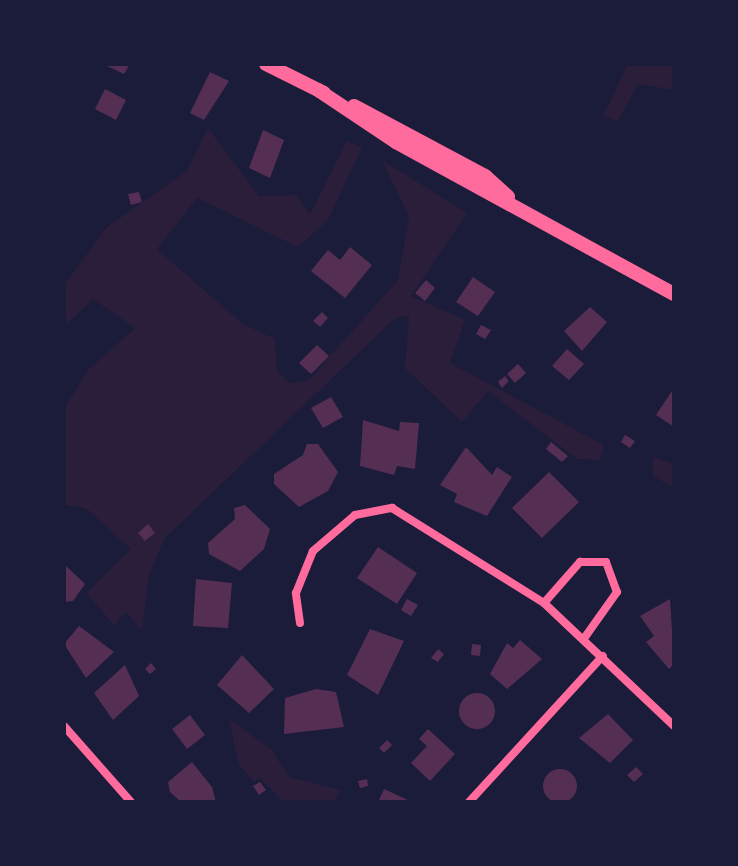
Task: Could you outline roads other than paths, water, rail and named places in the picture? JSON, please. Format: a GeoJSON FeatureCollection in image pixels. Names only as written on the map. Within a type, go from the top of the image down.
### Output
{"type":"FeatureCollection","features":[{"type":"Feature","properties":{"kind":"main road"},"geometry":{"type":"LineString","coordinates":[[266,64],[318,90],[410,150],[514,203],[674,294]]}},
{"type":"Feature","properties":{"kind":"street"},"geometry":{"type":"LineString","coordinates":[[300,623],[298,578],[313,551],[355,515],[379,507],[416,517],[544,603],[585,637],[674,726]]}},
{"type":"Feature","properties":{"kind":"street"},"geometry":{"type":"LineString","coordinates":[[544,603],[580,562],[606,562],[617,592],[585,637]]}},
{"type":"Feature","properties":{"kind":"street"},"geometry":{"type":"LineString","coordinates":[[469,802],[603,656]]}},
{"type":"Feature","properties":{"kind":"street"},"geometry":{"type":"LineString","coordinates":[[64,726],[131,802]]}}]}
